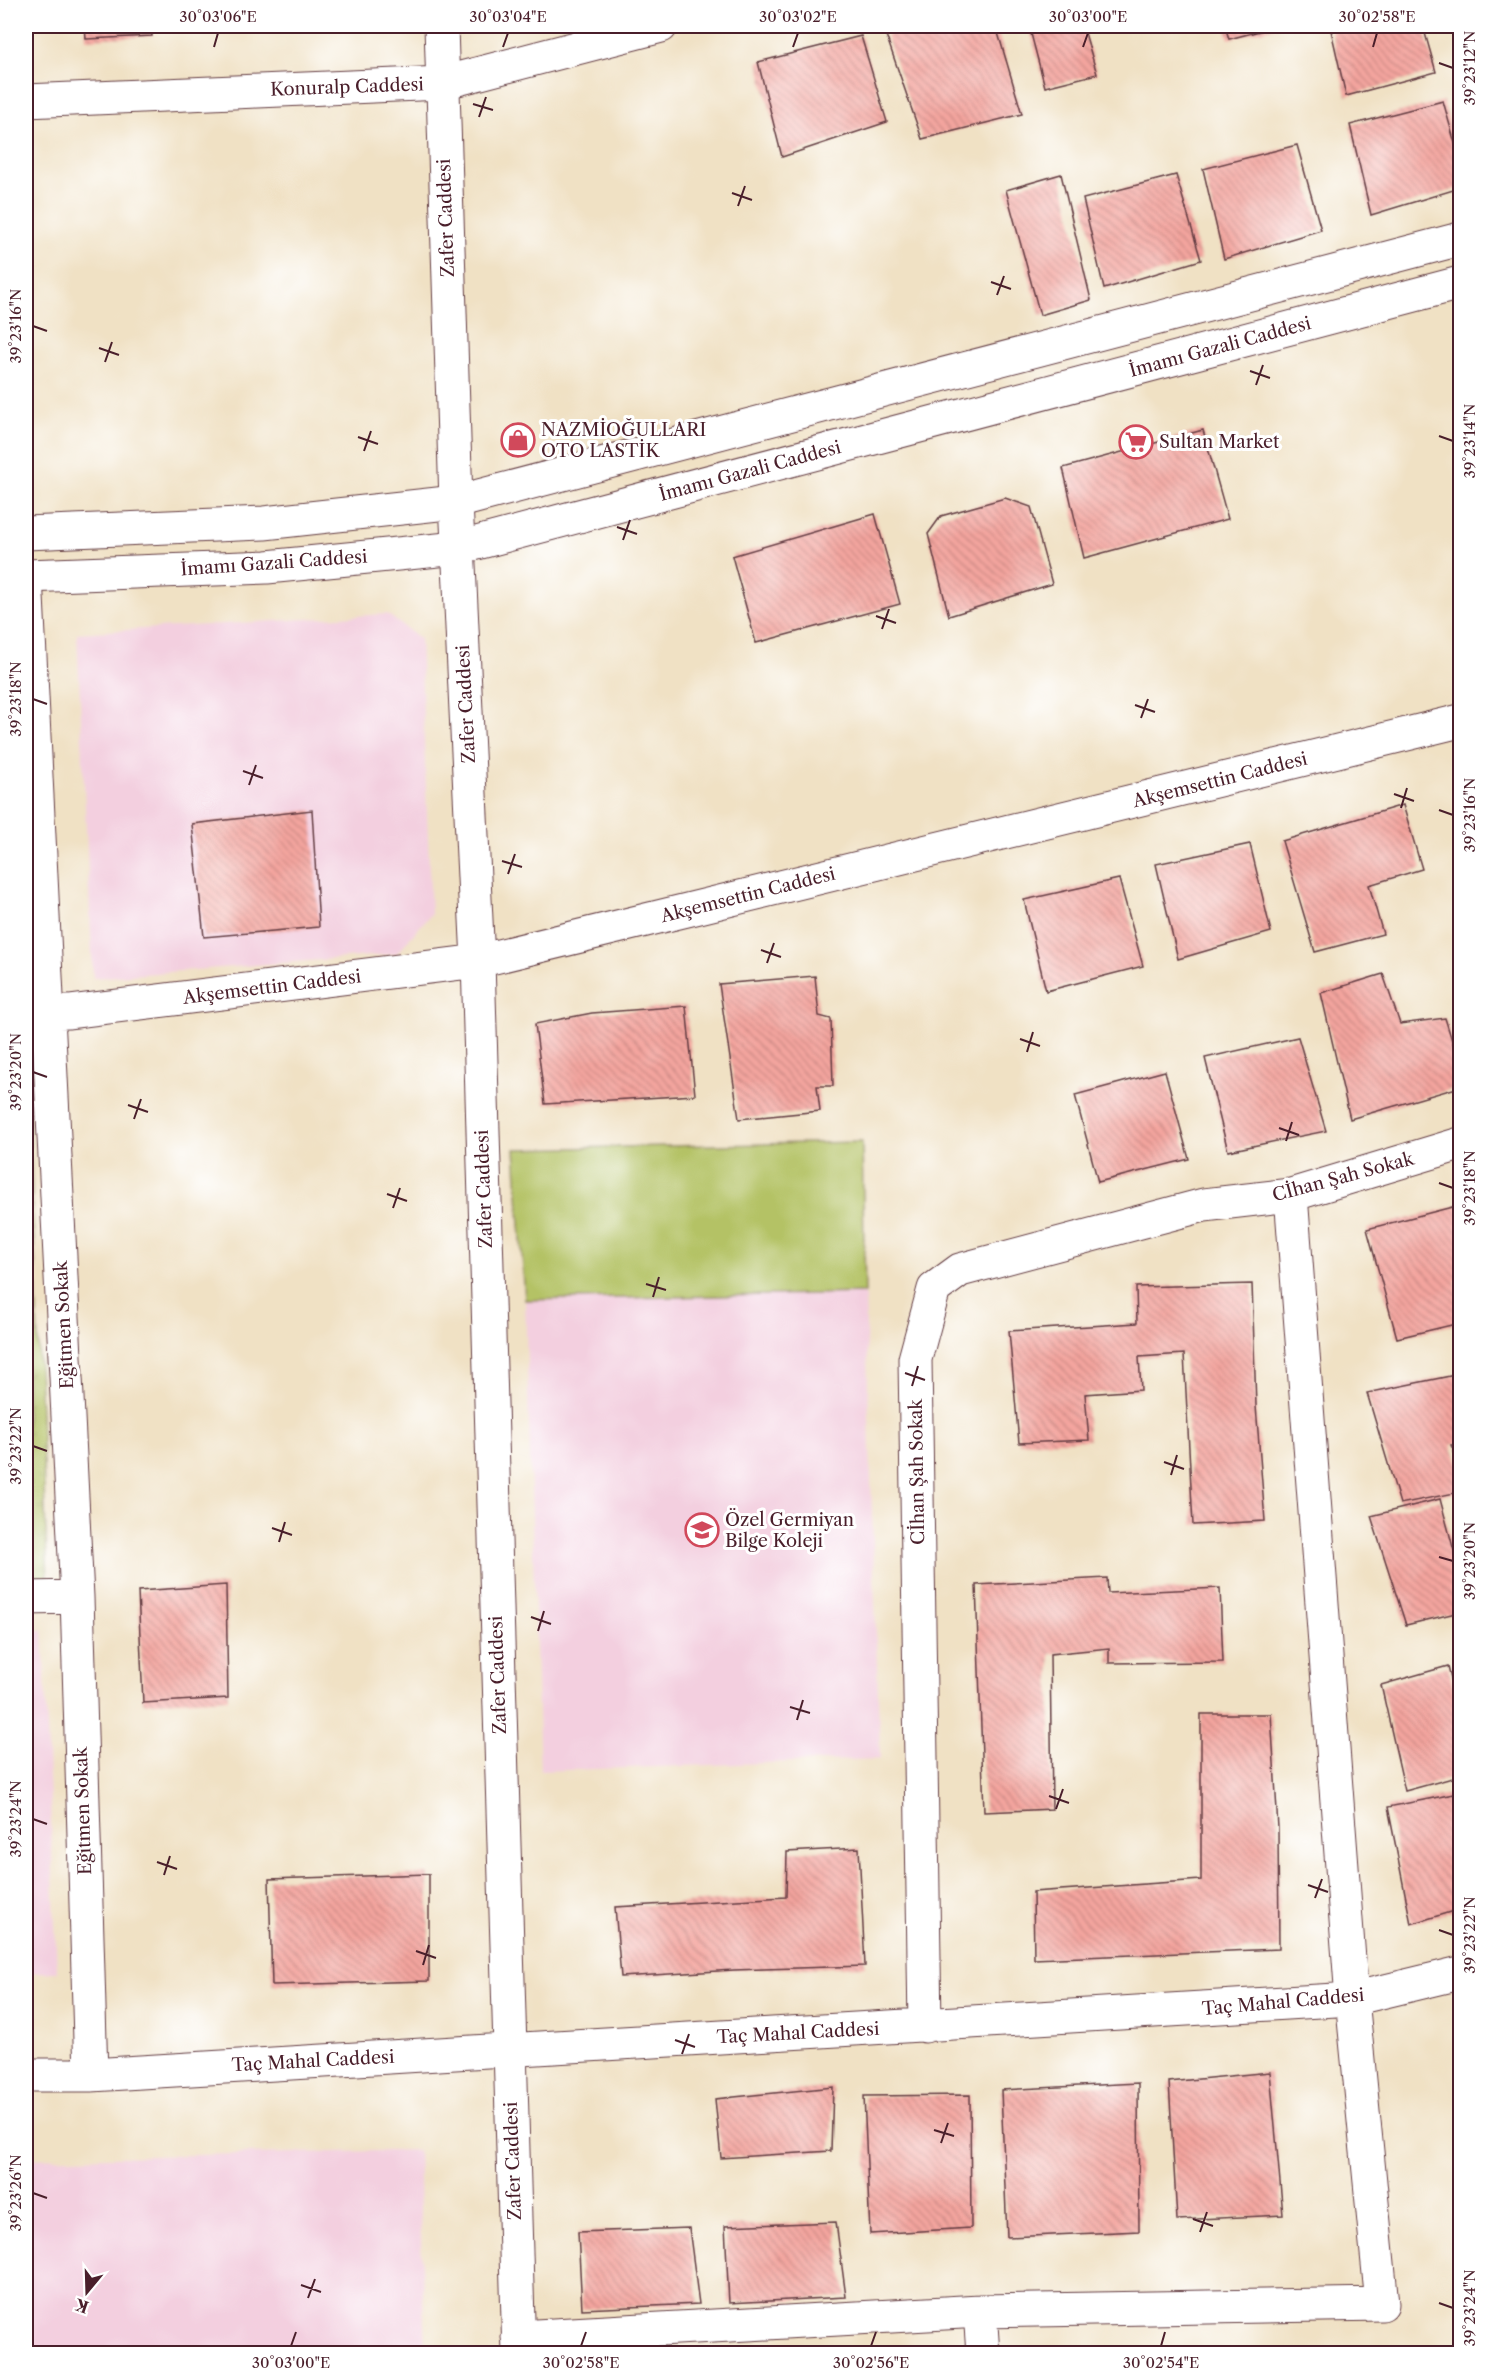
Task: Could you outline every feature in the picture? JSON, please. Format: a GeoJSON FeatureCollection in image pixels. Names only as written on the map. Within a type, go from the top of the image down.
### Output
{"type":"FeatureCollection","features":[{"type":"Feature","properties":{"kind":"street","name":"Zafer Caddesi"},"geometry":{"type":"LineString","coordinates":[[441,26],[456,502],[477,962],[518,2345]]}},
{"type":"Feature","properties":{"kind":"street","name":"Konuralp Caddesi"},"geometry":{"type":"LineString","coordinates":[[26,101],[442,83],[661,26]]}},
{"type":"Feature","properties":{"kind":"street"},"geometry":{"type":"LineString","coordinates":[[26,533],[264,523],[456,502],[1461,239]]}},
{"type":"Feature","properties":{"kind":"street","name":"İmamı Gazali Caddesi"},"geometry":{"type":"LineString","coordinates":[[26,576],[267,567],[458,548],[1461,283]]}},
{"type":"Feature","properties":{"kind":"street","name":"Eğitmen Sokak"},"geometry":{"type":"LineString","coordinates":[[26,576],[37,1013],[77,1597],[91,2075]]}},
{"type":"Feature","properties":{"kind":"street","name":"Akşemsettin Caddesi"},"geometry":{"type":"LineString","coordinates":[[37,1013],[69,1012],[477,962],[1461,721]]}},
{"type":"Feature","properties":{"kind":"street","name":"Cİhan Şah Sokak"},"geometry":{"type":"LineString","coordinates":[[925,2026],[915,1359],[934,1289],[960,1270],[1204,1205],[1291,1195],[1461,1144]]}},
{"type":"Feature","properties":{"kind":"street"},"geometry":{"type":"LineString","coordinates":[[518,2345],[980,2311],[1382,2304],[1352,1999],[1291,1195]]}},
{"type":"Feature","properties":{"kind":"street"},"geometry":{"type":"LineString","coordinates":[[26,1598],[77,1597]]}},
{"type":"Feature","properties":{"kind":"street","name":"Taç Mahal Caddesi"},"geometry":{"type":"LineString","coordinates":[[26,2075],[91,2075],[1352,1999],[1461,1973]]}},
{"type":"Feature","properties":{"kind":"street"},"geometry":{"type":"LineString","coordinates":[[980,2311],[983,2354]]}},
{"type":"Feature","properties":{"kind":"shaded area"},"geometry":{"type":"Polygon","coordinates":[[[387,614],[420,639],[431,914],[396,954],[93,978],[77,633],[387,614]]]}},
{"type":"Feature","properties":{"kind":"shaded area","name":"Özel Germiyan Bilge Koleji"},"geometry":{"type":"Polygon","coordinates":[[[865,1293],[880,1759],[540,1771],[525,1300],[865,1293]]]}},
{"type":"Feature","properties":{"kind":"shaded area"},"geometry":{"type":"Polygon","coordinates":[[[43,1630],[57,1972],[26,1973],[26,1631],[43,1630]]]}},
{"type":"Feature","properties":{"kind":"shaded area"},"geometry":{"type":"Polygon","coordinates":[[[418,2150],[425,2353],[26,2353],[26,2159],[418,2150]]]}},
{"type":"Feature","properties":{"kind":"green space"},"geometry":{"type":"Polygon","coordinates":[[[26,1052],[48,1581],[26,1582],[26,1052]]]}},
{"type":"Feature","properties":{"kind":"green space"},"geometry":{"type":"Polygon","coordinates":[[[862,1142],[865,1293],[525,1300],[515,1149],[862,1142]]]}},
{"type":"Feature","properties":{"kind":"building"},"geometry":{"type":"Polygon","coordinates":[[[85,26],[151,26],[152,36],[86,39],[85,26]]]}},
{"type":"Feature","properties":{"kind":"building"},"geometry":{"type":"Polygon","coordinates":[[[915,26],[996,26],[1022,114],[922,139],[886,35],[915,26]]]}},
{"type":"Feature","properties":{"kind":"building"},"geometry":{"type":"Polygon","coordinates":[[[1029,26],[1083,26],[1097,74],[1045,87],[1029,26]]]}},
{"type":"Feature","properties":{"kind":"building"},"geometry":{"type":"Polygon","coordinates":[[[1225,26],[1279,26],[1229,39],[1225,26]]]}},
{"type":"Feature","properties":{"kind":"building"},"geometry":{"type":"Polygon","coordinates":[[[1330,26],[1423,26],[1436,72],[1346,96],[1330,26]]]}},
{"type":"Feature","properties":{"kind":"building"},"geometry":{"type":"Polygon","coordinates":[[[861,36],[887,122],[782,157],[758,62],[861,36]]]}},
{"type":"Feature","properties":{"kind":"building"},"geometry":{"type":"Polygon","coordinates":[[[1443,101],[1460,161],[1460,188],[1371,215],[1350,125],[1443,101]]]}},
{"type":"Feature","properties":{"kind":"building"},"geometry":{"type":"Polygon","coordinates":[[[1297,145],[1321,230],[1224,259],[1203,169],[1297,145]]]}},
{"type":"Feature","properties":{"kind":"building"},"geometry":{"type":"Polygon","coordinates":[[[1061,174],[1091,300],[1040,315],[1006,190],[1061,174]]]}},
{"type":"Feature","properties":{"kind":"building"},"geometry":{"type":"Polygon","coordinates":[[[1176,175],[1201,260],[1104,289],[1083,199],[1176,175]]]}},
{"type":"Feature","properties":{"kind":"building"},"geometry":{"type":"Polygon","coordinates":[[[1203,430],[1228,519],[1084,558],[1063,468],[1203,430]]]}},
{"type":"Feature","properties":{"kind":"building"},"geometry":{"type":"Polygon","coordinates":[[[1005,498],[1031,507],[1052,584],[949,616],[928,534],[941,516],[1005,498]]]}},
{"type":"Feature","properties":{"kind":"building"},"geometry":{"type":"Polygon","coordinates":[[[875,514],[900,604],[756,643],[732,556],[875,514]]]}},
{"type":"Feature","properties":{"kind":"building"},"geometry":{"type":"Polygon","coordinates":[[[1403,805],[1422,869],[1369,885],[1383,934],[1315,952],[1282,841],[1403,805]]]}},
{"type":"Feature","properties":{"kind":"building"},"geometry":{"type":"Polygon","coordinates":[[[312,810],[319,927],[204,937],[192,824],[312,810]]]}},
{"type":"Feature","properties":{"kind":"building"},"geometry":{"type":"Polygon","coordinates":[[[1250,844],[1271,932],[1178,959],[1156,864],[1250,844]]]}},
{"type":"Feature","properties":{"kind":"building"},"geometry":{"type":"Polygon","coordinates":[[[1119,879],[1143,966],[1046,991],[1024,900],[1119,879]]]}},
{"type":"Feature","properties":{"kind":"building"},"geometry":{"type":"Polygon","coordinates":[[[1383,974],[1400,1024],[1445,1018],[1460,1066],[1460,1087],[1350,1119],[1321,993],[1383,974]]]}},
{"type":"Feature","properties":{"kind":"building"},"geometry":{"type":"Polygon","coordinates":[[[815,976],[819,1016],[831,1019],[833,1086],[817,1086],[820,1111],[739,1119],[719,984],[815,976]]]}},
{"type":"Feature","properties":{"kind":"building"},"geometry":{"type":"Polygon","coordinates":[[[686,1006],[695,1095],[545,1104],[535,1024],[592,1013],[686,1006]]]}},
{"type":"Feature","properties":{"kind":"building"},"geometry":{"type":"Polygon","coordinates":[[[1298,1037],[1326,1131],[1228,1151],[1205,1058],[1298,1037]]]}},
{"type":"Feature","properties":{"kind":"building"},"geometry":{"type":"Polygon","coordinates":[[[1165,1071],[1189,1159],[1098,1182],[1075,1095],[1165,1071]]]}},
{"type":"Feature","properties":{"kind":"building"},"geometry":{"type":"Polygon","coordinates":[[[1460,1205],[1460,1280],[1456,1281],[1460,1297],[1460,1323],[1397,1338],[1367,1229],[1460,1205]]]}},
{"type":"Feature","properties":{"kind":"building"},"geometry":{"type":"Polygon","coordinates":[[[1252,1284],[1256,1406],[1265,1521],[1193,1525],[1184,1354],[1139,1357],[1141,1390],[1085,1394],[1089,1440],[1019,1443],[1009,1331],[1137,1323],[1136,1287],[1252,1284]]]}},
{"type":"Feature","properties":{"kind":"building"},"geometry":{"type":"Polygon","coordinates":[[[1460,1374],[1460,1443],[1451,1445],[1460,1467],[1460,1492],[1400,1504],[1367,1393],[1460,1374]]]}},
{"type":"Feature","properties":{"kind":"building"},"geometry":{"type":"Polygon","coordinates":[[[1440,1499],[1460,1573],[1460,1612],[1406,1625],[1371,1516],[1440,1499]]]}},
{"type":"Feature","properties":{"kind":"building"},"geometry":{"type":"Polygon","coordinates":[[[1107,1578],[1108,1593],[1220,1588],[1223,1662],[1109,1663],[1109,1648],[1050,1654],[1052,1809],[984,1812],[976,1585],[1107,1578]]]}},
{"type":"Feature","properties":{"kind":"building"},"geometry":{"type":"Polygon","coordinates":[[[226,1585],[228,1698],[143,1703],[138,1591],[226,1585]]]}},
{"type":"Feature","properties":{"kind":"building"},"geometry":{"type":"Polygon","coordinates":[[[1448,1666],[1460,1715],[1460,1776],[1405,1791],[1381,1685],[1448,1666]]]}},
{"type":"Feature","properties":{"kind":"building"},"geometry":{"type":"Polygon","coordinates":[[[1201,1714],[1271,1714],[1278,1828],[1279,1949],[1034,1959],[1033,1892],[1201,1880],[1201,1714]]]}},
{"type":"Feature","properties":{"kind":"building"},"geometry":{"type":"Polygon","coordinates":[[[1454,1794],[1460,1828],[1460,1909],[1411,1924],[1388,1807],[1454,1794]]]}},
{"type":"Feature","properties":{"kind":"building"},"geometry":{"type":"Polygon","coordinates":[[[859,1848],[865,1966],[734,1970],[621,1977],[615,1907],[786,1897],[787,1852],[859,1848]]]}},
{"type":"Feature","properties":{"kind":"building"},"geometry":{"type":"Polygon","coordinates":[[[429,1874],[429,1981],[272,1985],[269,1879],[429,1874]]]}},
{"type":"Feature","properties":{"kind":"building"},"geometry":{"type":"Polygon","coordinates":[[[1270,2072],[1283,2215],[1177,2220],[1169,2082],[1270,2072]]]}},
{"type":"Feature","properties":{"kind":"building"},"geometry":{"type":"Polygon","coordinates":[[[1138,2083],[1139,2231],[1007,2237],[1001,2090],[1138,2083]]]}},
{"type":"Feature","properties":{"kind":"building"},"geometry":{"type":"Polygon","coordinates":[[[833,2087],[831,2151],[721,2158],[715,2099],[833,2087]]]}},
{"type":"Feature","properties":{"kind":"building"},"geometry":{"type":"Polygon","coordinates":[[[970,2095],[971,2228],[870,2234],[864,2096],[970,2095]]]}},
{"type":"Feature","properties":{"kind":"building"},"geometry":{"type":"Polygon","coordinates":[[[836,2222],[846,2297],[729,2303],[725,2226],[836,2222]]]}},
{"type":"Feature","properties":{"kind":"building"},"geometry":{"type":"Polygon","coordinates":[[[689,2228],[699,2304],[582,2309],[578,2232],[689,2228]]]}},
{"type":"Feature","properties":{"kind":"place","name":"NAZMİOĞULLARI OTO LASTİK"},"geometry":{"type":"Point","coordinates":[518,440]}},
{"type":"Feature","properties":{"kind":"place","name":"Sultan Market"},"geometry":{"type":"Point","coordinates":[1136,442]}},
{"type":"Feature","properties":{"kind":"place","name":"Özel Germiyan Bilge Koleji"},"geometry":{"type":"Point","coordinates":[702,1530]}}]}
